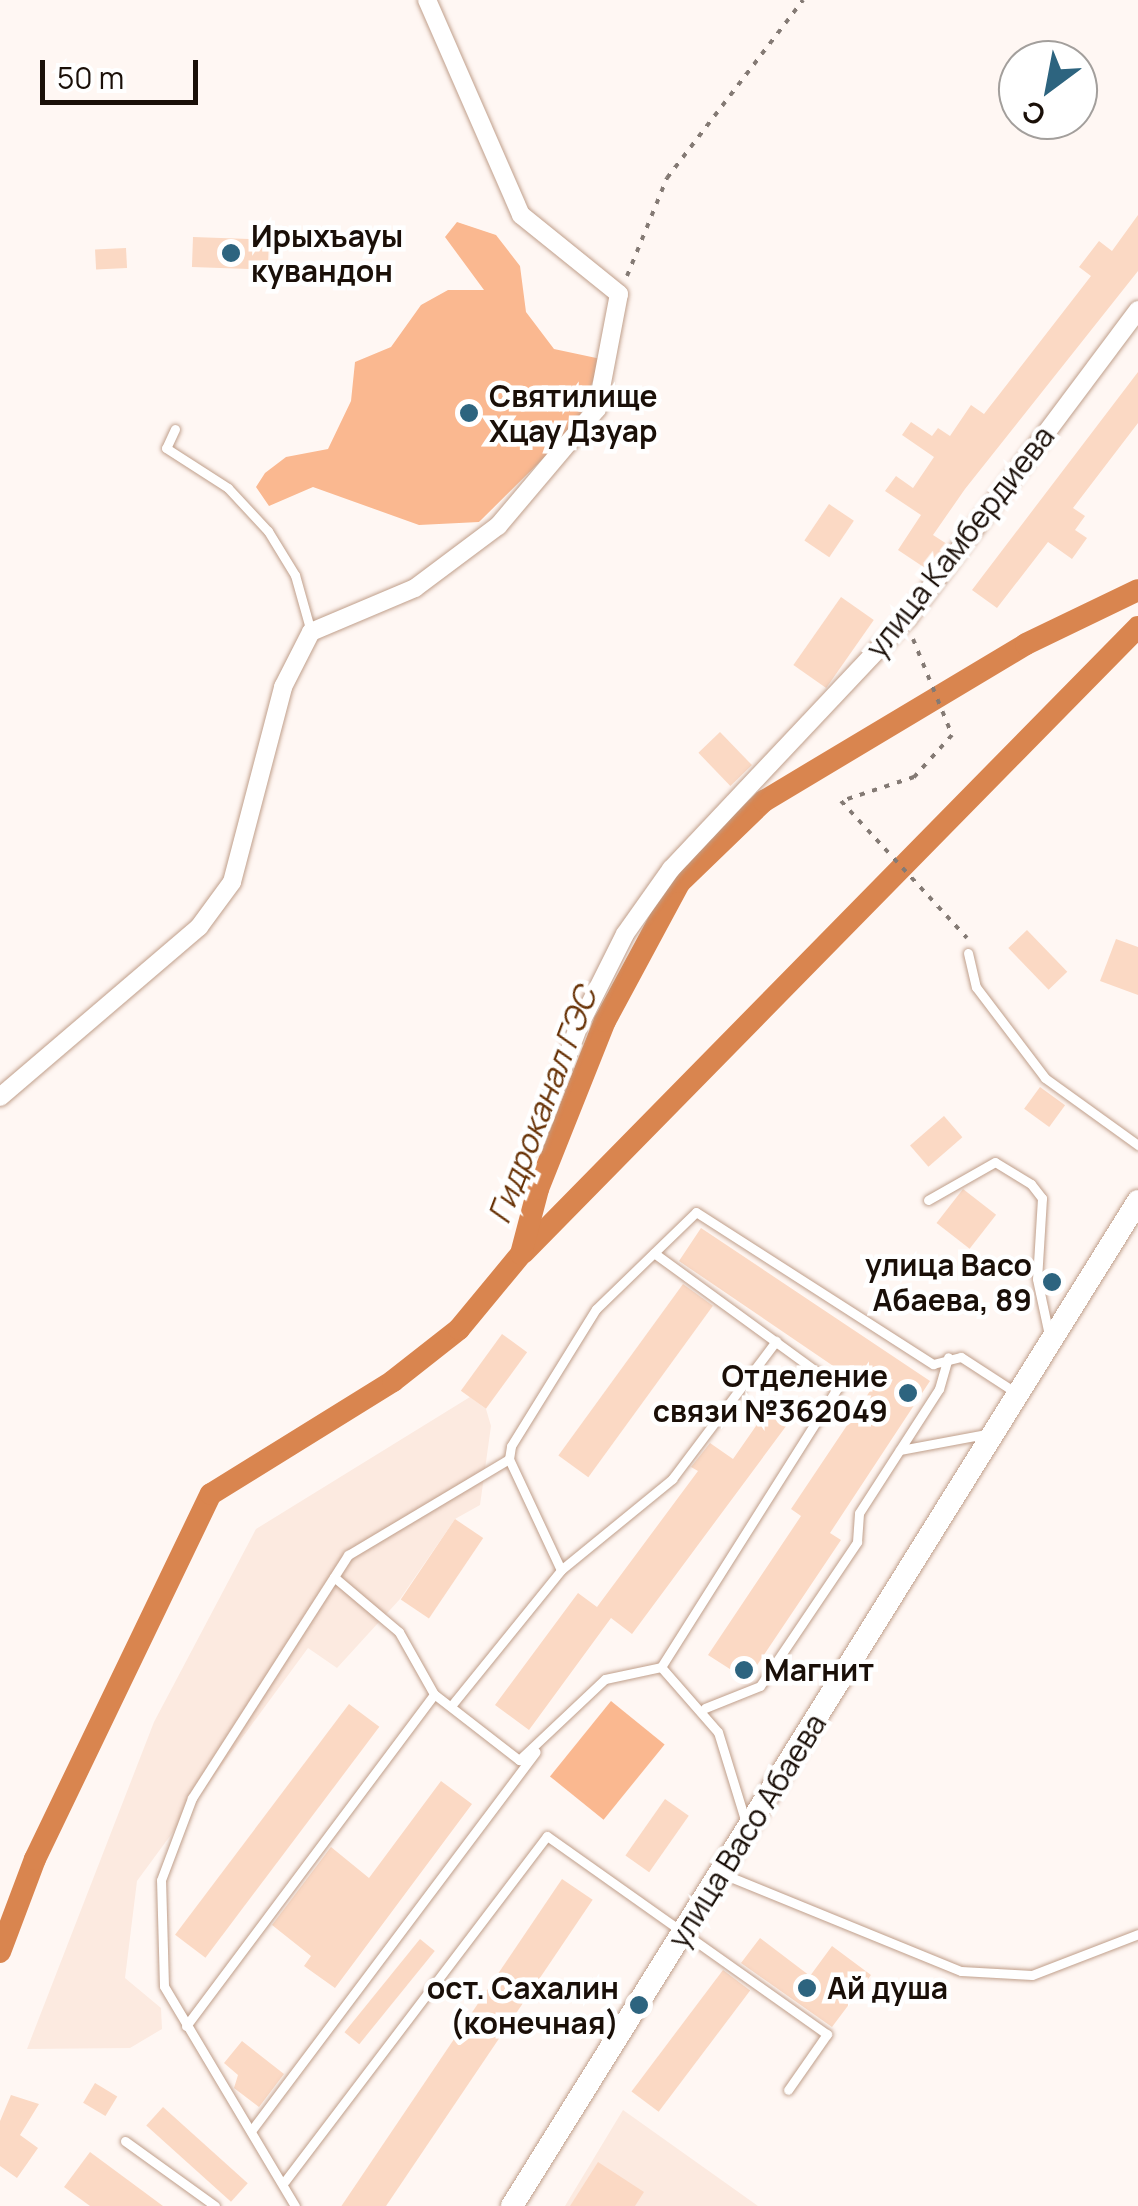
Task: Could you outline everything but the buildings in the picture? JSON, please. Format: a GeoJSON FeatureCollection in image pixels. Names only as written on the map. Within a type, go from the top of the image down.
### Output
{"type":"FeatureCollection","features":[{"type":"Feature","properties":{"kind":"street"},"geometry":{"type":"LineString","coordinates":[[0,1097],[199,927],[232,882],[283,687],[311,632],[414,588],[498,526],[566,451],[597,409],[620,294],[521,216],[427,0]]}},
{"type":"Feature","properties":{"kind":"street","name":"улица Камбердиева"},"geometry":{"type":"LineString","coordinates":[[534,1145],[578,1028],[625,934],[726,804],[907,619],[1138,310]]}},
{"type":"Feature","properties":{"kind":"street","name":"улица Васо Абаева"},"geometry":{"type":"LineString","coordinates":[[512,2206],[1020,1396],[1138,1200]]}},
{"type":"Feature","properties":{"kind":"lane"},"geometry":{"type":"LineString","coordinates":[[175,429],[166,448],[228,488],[268,531],[295,574],[311,632]]}},
{"type":"Feature","properties":{"kind":"lane"},"geometry":{"type":"LineString","coordinates":[[968,953],[976,987],[1046,1078],[1138,1145]]}},
{"type":"Feature","properties":{"kind":"lane"},"geometry":{"type":"LineString","coordinates":[[928,1200],[995,1162],[1031,1184],[1042,1198],[1038,1302],[1052,1343]]}},
{"type":"Feature","properties":{"kind":"lane"},"geometry":{"type":"LineString","coordinates":[[295,2206],[284,2181],[164,1986],[158,1951],[161,1880],[192,1798],[334,1577],[367,1540],[509,1458],[525,1418],[596,1310],[696,1212],[933,1364],[948,1356]]}},
{"type":"Feature","properties":{"kind":"lane"},"geometry":{"type":"LineString","coordinates":[[252,2131],[536,1752],[605,1679],[661,1667],[838,1387],[654,1252]]}},
{"type":"Feature","properties":{"kind":"lane"},"geometry":{"type":"LineString","coordinates":[[451,1706],[561,1570],[672,1479],[776,1342]]}},
{"type":"Feature","properties":{"kind":"lane"},"geometry":{"type":"LineString","coordinates":[[948,1356],[1020,1396]]}},
{"type":"Feature","properties":{"kind":"lane"},"geometry":{"type":"LineString","coordinates":[[703,1706],[760,1686],[858,1542],[858,1513],[938,1389],[948,1356]]}},
{"type":"Feature","properties":{"kind":"lane"},"geometry":{"type":"LineString","coordinates":[[900,1450],[967,1432],[994,1434]]}},
{"type":"Feature","properties":{"kind":"lane"},"geometry":{"type":"LineString","coordinates":[[509,1458],[561,1570]]}},
{"type":"Feature","properties":{"kind":"lane"},"geometry":{"type":"LineString","coordinates":[[334,1577],[399,1632],[434,1694],[519,1760],[536,1752]]}},
{"type":"Feature","properties":{"kind":"lane"},"geometry":{"type":"LineString","coordinates":[[661,1667],[703,1706],[735,1770],[748,1830]]}},
{"type":"Feature","properties":{"kind":"lane"},"geometry":{"type":"LineString","coordinates":[[186,2026],[434,1694]]}},
{"type":"Feature","properties":{"kind":"lane"},"geometry":{"type":"LineString","coordinates":[[284,2181],[547,1836],[687,1928],[827,2034],[788,2090]]}},
{"type":"Feature","properties":{"kind":"lane"},"geometry":{"type":"LineString","coordinates":[[721,1874],[961,1971],[1032,1975],[1138,1934]]}},
{"type":"Feature","properties":{"kind":"lane"},"geometry":{"type":"LineString","coordinates":[[125,2140],[214,2206]]}},
{"type":"Feature","properties":{"kind":"path"},"geometry":{"type":"LineString","coordinates":[[620,294],[667,178],[803,0]]}},
{"type":"Feature","properties":{"kind":"path"},"geometry":{"type":"LineString","coordinates":[[907,619],[925,677],[952,736],[914,777],[841,801],[854,824],[966,934],[968,953]]}},
{"type":"Feature","properties":{"kind":"shaded area"},"geometry":{"type":"Polygon","coordinates":[[[457,222],[496,235],[520,266],[526,312],[554,349],[601,359],[576,426],[479,522],[419,525],[313,487],[269,506],[256,487],[265,473],[286,457],[328,449],[351,401],[355,362],[391,347],[421,305],[448,290],[484,290],[445,237],[457,222]]]}},
{"type":"Feature","properties":{"kind":"shaded area"},"geometry":{"type":"Polygon","coordinates":[[[470,1397],[486,1409],[491,1426],[480,1505],[455,1519],[400,1599],[337,1668],[308,1648],[137,1881],[125,1978],[161,2008],[162,2029],[130,2048],[27,2049],[154,1722],[256,1529],[470,1397]]]}},
{"type":"Feature","properties":{"kind":"shaded area"},"geometry":{"type":"Polygon","coordinates":[[[611,1701],[665,1744],[604,1820],[550,1776],[611,1701]]]}},
{"type":"Feature","properties":{"kind":"shaded area"},"geometry":{"type":"Polygon","coordinates":[[[623,2110],[758,2206],[565,2206],[623,2110]]]}},
{"type":"Feature","properties":{"kind":"waterway","name":"Гидроканал ГЭС"},"geometry":{"type":"LineString","coordinates":[[0,1952],[35,1859],[211,1494],[393,1381],[459,1329],[521,1254],[538,1189],[605,1021],[680,882],[764,801],[1026,644],[1138,590]]}},
{"type":"Feature","properties":{"kind":"waterway"},"geometry":{"type":"LineString","coordinates":[[524,1252],[1138,627]]}},
{"type":"Feature","properties":{"kind":"place","name":"Ирыхъауы кувандон"},"geometry":{"type":"Point","coordinates":[231,253]}},
{"type":"Feature","properties":{"kind":"place","name":"Святилище Хцау Дзуар"},"geometry":{"type":"Point","coordinates":[469,413]}},
{"type":"Feature","properties":{"kind":"place","name":"улица Васо Абаева, 89"},"geometry":{"type":"Point","coordinates":[1052,1282]}},
{"type":"Feature","properties":{"kind":"place","name":"Отделение связи №362049"},"geometry":{"type":"Point","coordinates":[908,1393]}},
{"type":"Feature","properties":{"kind":"place","name":"Магнит"},"geometry":{"type":"Point","coordinates":[744,1670]}},
{"type":"Feature","properties":{"kind":"place","name":"Ай душа"},"geometry":{"type":"Point","coordinates":[807,1988]}},
{"type":"Feature","properties":{"kind":"place","name":"ост. Сахалин (конечная)"},"geometry":{"type":"Point","coordinates":[639,2005]}}]}
